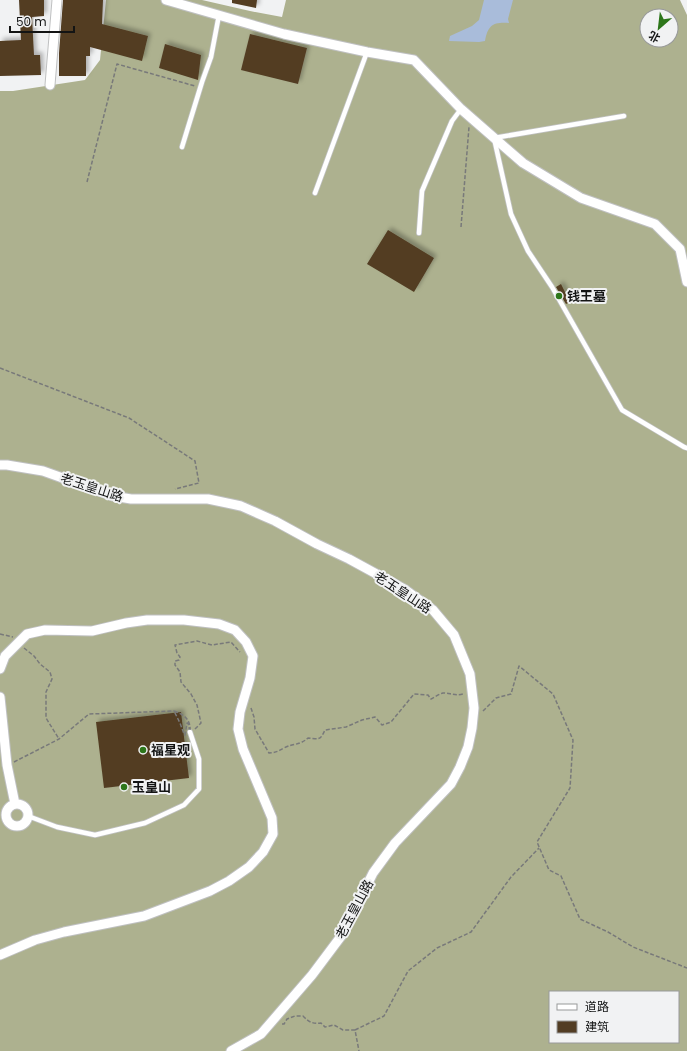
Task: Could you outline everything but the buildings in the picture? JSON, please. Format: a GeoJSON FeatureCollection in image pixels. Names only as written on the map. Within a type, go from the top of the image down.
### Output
{"type":"FeatureCollection","features":[{"type":"Feature","properties":{"kind":"street"},"geometry":{"type":"LineString","coordinates":[[50,86],[58,0]]}},
{"type":"Feature","properties":{"kind":"street"},"geometry":{"type":"LineString","coordinates":[[166,0],[284,34],[367,52],[414,60],[461,109],[523,162],[581,198],[655,224],[680,249],[687,282]]}},
{"type":"Feature","properties":{"kind":"street","name":"老玉皇山路"},"geometry":{"type":"LineString","coordinates":[[0,465],[43,471],[113,496],[131,500],[208,499],[241,506],[275,521],[317,544],[333,550],[404,589],[433,610],[454,635],[470,674],[474,708],[468,747],[451,784],[395,843],[373,874],[342,935],[312,975],[261,1034],[231,1051]]}},
{"type":"Feature","properties":{"kind":"street"},"geometry":{"type":"LineString","coordinates":[[0,668],[5,656],[16,642],[26,634],[45,630],[92,631],[147,620],[192,620],[219,624],[235,630],[246,642],[253,656],[250,678],[240,712],[238,728],[243,749],[272,818],[272,834],[263,852],[249,867],[229,881],[210,891],[144,916],[64,932],[35,940],[0,955]]}},
{"type":"Feature","properties":{"kind":"street"},"geometry":{"type":"LineString","coordinates":[[0,697],[14,804]]}},
{"type":"Feature","properties":{"kind":"street"},"geometry":{"type":"LineString","coordinates":[[14,804],[18,804],[24,807],[28,816],[25,823],[18,826],[11,825],[5,815],[8,808],[14,804]]}},
{"type":"Feature","properties":{"kind":"lane"},"geometry":{"type":"LineString","coordinates":[[182,147],[200,88],[212,57],[219,15]]}},
{"type":"Feature","properties":{"kind":"lane"},"geometry":{"type":"LineString","coordinates":[[315,193],[367,52]]}},
{"type":"Feature","properties":{"kind":"lane"},"geometry":{"type":"LineString","coordinates":[[419,233],[422,191],[452,120],[461,109]]}},
{"type":"Feature","properties":{"kind":"lane"},"geometry":{"type":"LineString","coordinates":[[624,116],[494,138],[511,214],[528,251],[552,287],[622,410],[687,448]]}},
{"type":"Feature","properties":{"kind":"lane"},"geometry":{"type":"LineString","coordinates":[[28,816],[57,828],[95,835],[145,823],[184,805],[199,789],[199,759],[190,732]]}},
{"type":"Feature","properties":{"kind":"path"},"geometry":{"type":"LineString","coordinates":[[87,182],[117,64],[200,88]]}},
{"type":"Feature","properties":{"kind":"path"},"geometry":{"type":"LineString","coordinates":[[462,227],[470,117]]}},
{"type":"Feature","properties":{"kind":"path"},"geometry":{"type":"LineString","coordinates":[[0,368],[129,418],[195,461],[199,483],[168,491],[164,499]]}},
{"type":"Feature","properties":{"kind":"path"},"geometry":{"type":"LineString","coordinates":[[0,634],[12,637],[50,672],[52,679],[46,692],[46,718],[59,739]]}},
{"type":"Feature","properties":{"kind":"path"},"geometry":{"type":"LineString","coordinates":[[190,732],[201,723],[197,705],[191,694],[181,682],[180,672],[175,665],[175,661],[179,660],[180,657],[177,653],[175,645],[197,641],[212,646],[231,642],[240,651],[242,656]]}},
{"type":"Feature","properties":{"kind":"path"},"geometry":{"type":"LineString","coordinates":[[474,708],[483,711],[496,698],[511,694],[519,666],[554,694],[573,740],[570,788],[537,842],[549,870],[561,876],[580,920],[608,932],[633,947],[687,968]]}},
{"type":"Feature","properties":{"kind":"path"},"geometry":{"type":"LineString","coordinates":[[245,697],[254,717],[255,729],[269,753],[279,752],[284,748],[303,743],[308,738],[322,738],[325,730],[346,727],[362,720],[375,718],[382,725],[391,722],[414,694],[428,695],[431,699],[440,694],[456,696],[467,694]]}},
{"type":"Feature","properties":{"kind":"path"},"geometry":{"type":"LineString","coordinates":[[174,711],[184,734],[185,735],[187,723],[190,732]]}},
{"type":"Feature","properties":{"kind":"path"},"geometry":{"type":"LineString","coordinates":[[8,765],[59,739],[89,714],[174,711],[182,713],[188,718],[191,724],[190,732]]}},
{"type":"Feature","properties":{"kind":"path"},"geometry":{"type":"LineString","coordinates":[[272,1021],[284,1024],[287,1019],[295,1016],[303,1016],[309,1022],[314,1024],[321,1023],[325,1027],[334,1025],[343,1030],[355,1030],[384,1016],[408,971],[437,948],[471,932],[511,877],[539,848]]}},
{"type":"Feature","properties":{"kind":"path"},"geometry":{"type":"LineString","coordinates":[[355,1030],[359,1051]]}},
{"type":"Feature","properties":{"kind":"green space"},"geometry":{"type":"Polygon","coordinates":[[[106,0],[202,0],[282,17],[286,0],[680,0],[687,15],[687,1051],[0,1051],[0,91],[13,91],[85,80],[100,60],[106,0]]]}},
{"type":"Feature","properties":{"kind":"water"},"geometry":{"type":"Polygon","coordinates":[[[484,0],[513,0],[508,19],[509,23],[499,23],[492,26],[488,31],[485,41],[449,41],[450,36],[472,26],[479,20],[484,0]]]}},
{"type":"Feature","properties":{"kind":"place","name":"钱王墓"},"geometry":{"type":"Point","coordinates":[559,296]}},
{"type":"Feature","properties":{"kind":"place","name":"福星观"},"geometry":{"type":"Point","coordinates":[143,750]}},
{"type":"Feature","properties":{"kind":"place","name":"玉皇山"},"geometry":{"type":"Point","coordinates":[124,787]}}]}
